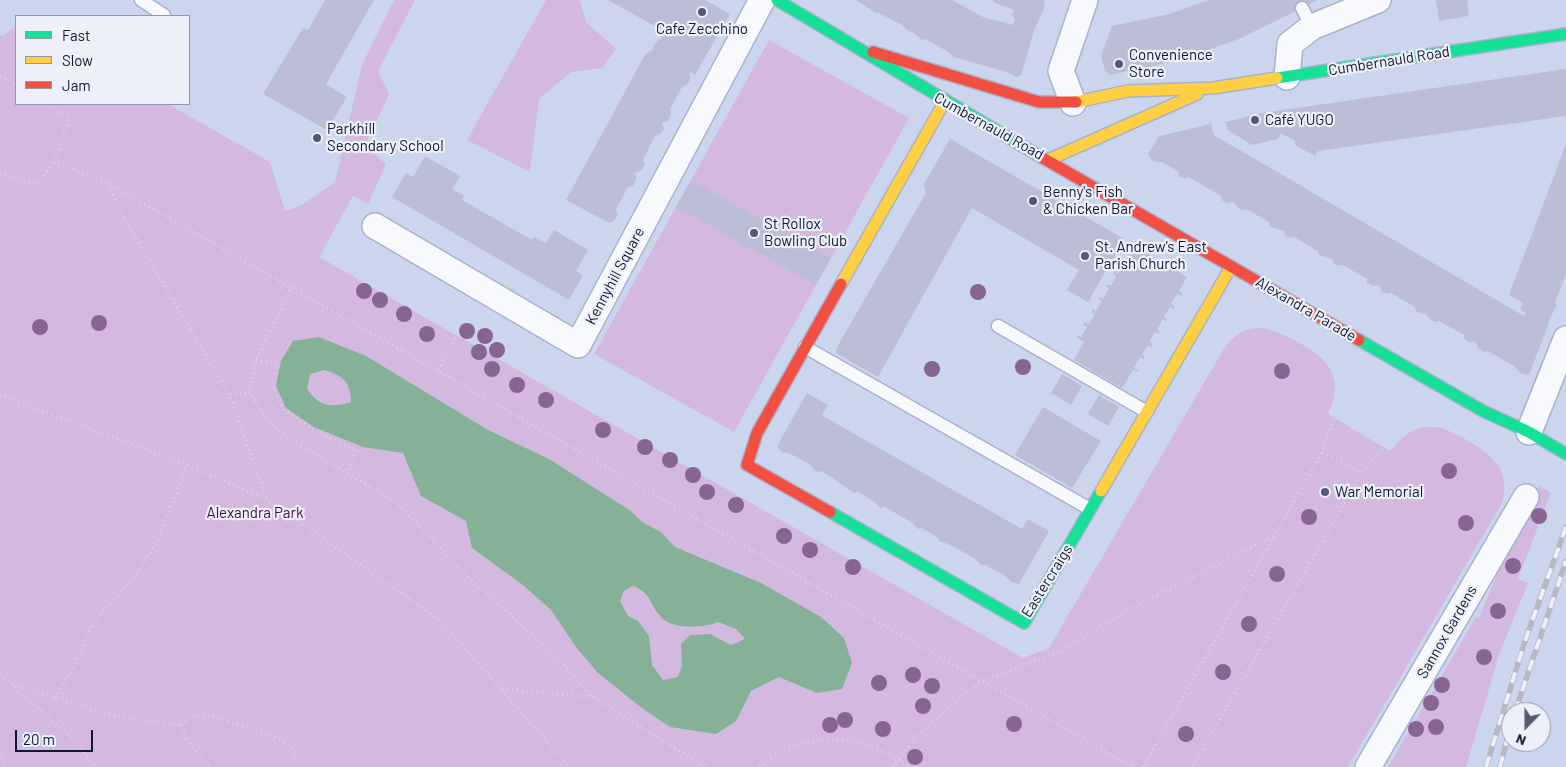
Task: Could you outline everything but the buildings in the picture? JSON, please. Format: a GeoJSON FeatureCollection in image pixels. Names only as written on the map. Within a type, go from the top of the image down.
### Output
{"type":"FeatureCollection","features":[{"type":"Feature","properties":{"kind":"main road","name":"Cumbernauld Road"},"geometry":{"type":"LineString","coordinates":[[777,0],[945,101],[1048,160],[1213,88]]}},
{"type":"Feature","properties":{"kind":"main road","name":"Cumbernauld Road"},"geometry":{"type":"LineString","coordinates":[[852,46],[1039,102],[1073,103],[1128,92],[1213,88],[1566,34]]}},
{"type":"Feature","properties":{"kind":"main road"},"geometry":{"type":"LineString","coordinates":[[805,347],[945,101]]}},
{"type":"Feature","properties":{"kind":"main road","name":"Alexandra Parade"},"geometry":{"type":"LineString","coordinates":[[1048,160],[1484,411],[1529,432],[1566,454]]}},
{"type":"Feature","properties":{"kind":"main road","name":"Eastercraigs"},"geometry":{"type":"LineString","coordinates":[[805,347],[757,433],[747,465],[1024,623],[1232,267]]}},
{"type":"Feature","properties":{"kind":"street","name":"Kennyhill Square"},"geometry":{"type":"LineString","coordinates":[[578,345],[762,0]]}},
{"type":"Feature","properties":{"kind":"street"},"geometry":{"type":"LineString","coordinates":[[1073,103],[1061,71],[1085,0]]}},
{"type":"Feature","properties":{"kind":"street"},"geometry":{"type":"LineString","coordinates":[[1287,76],[1290,44],[1307,18],[1378,0]]}},
{"type":"Feature","properties":{"kind":"street"},"geometry":{"type":"LineString","coordinates":[[375,226],[578,345]]}},
{"type":"Feature","properties":{"kind":"street"},"geometry":{"type":"LineString","coordinates":[[1529,432],[1566,339]]}},
{"type":"Feature","properties":{"kind":"street","name":"Sannox Gardens"},"geometry":{"type":"LineString","coordinates":[[1368,767],[1526,497]]}},
{"type":"Feature","properties":{"kind":"lane"},"geometry":{"type":"LineString","coordinates":[[141,0],[164,15]]}},
{"type":"Feature","properties":{"kind":"lane"},"geometry":{"type":"LineString","coordinates":[[998,326],[1147,412]]}},
{"type":"Feature","properties":{"kind":"lane"},"geometry":{"type":"LineString","coordinates":[[805,347],[1090,509]]}},
{"type":"Feature","properties":{"kind":"path"},"geometry":{"type":"LineString","coordinates":[[58,15],[66,0]]}},
{"type":"Feature","properties":{"kind":"path"},"geometry":{"type":"LineString","coordinates":[[0,76],[15,84]]}},
{"type":"Feature","properties":{"kind":"path"},"geometry":{"type":"LineString","coordinates":[[0,173],[36,185],[54,162],[69,118],[49,105]]}},
{"type":"Feature","properties":{"kind":"path"},"geometry":{"type":"LineString","coordinates":[[54,162],[109,184],[292,286],[1133,767]]}},
{"type":"Feature","properties":{"kind":"path"},"geometry":{"type":"LineString","coordinates":[[109,184],[123,216],[229,394],[268,500]]}},
{"type":"Feature","properties":{"kind":"path"},"geometry":{"type":"LineString","coordinates":[[292,286],[256,360],[249,392],[267,420],[292,440],[397,503],[468,578],[555,655],[594,697],[705,767]]}},
{"type":"Feature","properties":{"kind":"path"},"geometry":{"type":"LineString","coordinates":[[438,370],[458,333],[554,387],[578,345]]}},
{"type":"Feature","properties":{"kind":"path"},"geometry":{"type":"LineString","coordinates":[[1143,767],[1322,452],[1340,392],[1332,356]]}},
{"type":"Feature","properties":{"kind":"path"},"geometry":{"type":"LineString","coordinates":[[256,360],[277,364],[272,384],[284,410],[313,430],[357,450],[348,472]]}},
{"type":"Feature","properties":{"kind":"path"},"geometry":{"type":"LineString","coordinates":[[229,394],[249,392]]}},
{"type":"Feature","properties":{"kind":"path"},"geometry":{"type":"LineString","coordinates":[[0,395],[187,466],[268,500],[441,621],[570,767]]}},
{"type":"Feature","properties":{"kind":"path"},"geometry":{"type":"LineString","coordinates":[[1192,767],[1362,473],[1395,436],[1406,427],[1419,422],[1440,418]]}},
{"type":"Feature","properties":{"kind":"path"},"geometry":{"type":"LineString","coordinates":[[1322,452],[1362,473]]}},
{"type":"Feature","properties":{"kind":"path"},"geometry":{"type":"LineString","coordinates":[[55,698],[74,667],[93,623],[134,577],[156,544],[187,466]]}},
{"type":"Feature","properties":{"kind":"path"},"geometry":{"type":"LineString","coordinates":[[1540,538],[1557,486]]}},
{"type":"Feature","properties":{"kind":"path"},"geometry":{"type":"LineString","coordinates":[[893,767],[919,733],[982,681],[1062,651],[1130,609],[1274,536]]}},
{"type":"Feature","properties":{"kind":"path"},"geometry":{"type":"LineString","coordinates":[[0,674],[14,684],[78,744],[96,767]]}},
{"type":"Feature","properties":{"kind":"path"},"geometry":{"type":"LineString","coordinates":[[14,684],[117,717],[182,725]]}},
{"type":"Feature","properties":{"kind":"path"},"geometry":{"type":"LineString","coordinates":[[502,688],[594,697]]}},
{"type":"Feature","properties":{"kind":"path"},"geometry":{"type":"LineString","coordinates":[[182,725],[188,718],[198,715],[216,717],[277,737],[291,748],[297,767]]}},
{"type":"Feature","properties":{"kind":"path"},"geometry":{"type":"LineString","coordinates":[[182,725],[186,738],[209,767]]}},
{"type":"Feature","properties":{"kind":"path"},"geometry":{"type":"LineString","coordinates":[[759,767],[779,753],[795,746],[831,739],[866,744],[898,759],[908,767]]}},
{"type":"Feature","properties":{"kind":"path"},"geometry":{"type":"LineString","coordinates":[[0,754],[6,767]]}},
{"type":"Feature","properties":{"kind":"path"},"geometry":{"type":"LineString","coordinates":[[0,766],[6,767]]}},
{"type":"Feature","properties":{"kind":"green space","name":"Alexandra Park"},"geometry":{"type":"Polygon","coordinates":[[[394,0],[415,0],[378,71],[389,94],[365,145],[386,164],[368,204],[353,196],[319,257],[1023,658],[1049,648],[1222,352],[1240,333],[1249,329],[1258,328],[1279,333],[1315,353],[1323,360],[1334,378],[1335,394],[1328,414],[1390,451],[1401,439],[1414,430],[1430,427],[1441,428],[1451,432],[1483,451],[1497,464],[1504,480],[1502,503],[1348,767],[0,767],[0,35],[3,36],[15,27],[15,105],[170,105],[270,162],[285,211],[302,205],[335,182],[362,65],[394,0]]]}},
{"type":"Feature","properties":{"kind":"green space"},"geometry":{"type":"Polygon","coordinates":[[[546,0],[580,0],[586,22],[616,49],[602,68],[571,72],[539,99],[530,172],[467,140],[546,0]]]}},
{"type":"Feature","properties":{"kind":"green space","name":"St Rollox Bowling Club"},"geometry":{"type":"Polygon","coordinates":[[[769,40],[909,118],[734,432],[594,354],[769,40]]]}},
{"type":"Feature","properties":{"kind":"green space"},"geometry":{"type":"Polygon","coordinates":[[[1539,486],[1551,493],[1518,579],[1528,583],[1499,655],[1466,767],[1388,767],[1476,617],[1479,618],[1515,531],[1539,486]]]}},
{"type":"Feature","properties":{"kind":"shaded area"},"geometry":{"type":"Polygon","coordinates":[[[319,337],[366,356],[488,430],[549,459],[631,511],[642,522],[661,532],[675,547],[761,583],[821,617],[844,638],[852,663],[842,689],[817,693],[779,677],[751,691],[736,721],[716,734],[670,727],[642,708],[598,673],[576,647],[551,610],[523,585],[472,548],[466,521],[421,496],[403,453],[363,447],[314,427],[286,408],[276,386],[281,361],[293,341],[319,337]],[[325,370],[310,374],[307,389],[321,403],[337,405],[351,402],[351,395],[345,381],[341,377],[325,370]],[[633,586],[624,591],[620,601],[628,616],[638,621],[649,636],[652,665],[663,680],[678,677],[682,665],[681,644],[690,635],[710,634],[731,645],[745,639],[736,629],[718,622],[705,626],[689,627],[666,621],[657,612],[647,595],[633,586]]]}},
{"type":"Feature","properties":{"kind":"railway"},"geometry":{"type":"LineString","coordinates":[[1486,767],[1525,641],[1566,527]]}},
{"type":"Feature","properties":{"kind":"railway"},"geometry":{"type":"LineString","coordinates":[[1518,702],[1566,561]]}},
{"type":"Feature","properties":{"kind":"railway"},"geometry":{"type":"LineString","coordinates":[[1500,767],[1504,752]]}},
{"type":"Feature","properties":{"kind":"traffic: fast"},"geometry":{"type":"LineString","coordinates":[[777,0],[1041,157]]}},
{"type":"Feature","properties":{"kind":"traffic: fast"},"geometry":{"type":"LineString","coordinates":[[1277,78],[1566,34]]}},
{"type":"Feature","properties":{"kind":"traffic: fast"},"geometry":{"type":"LineString","coordinates":[[1359,340],[1483,411],[1529,432],[1566,454]]}},
{"type":"Feature","properties":{"kind":"traffic: fast"},"geometry":{"type":"LineString","coordinates":[[830,512],[1024,623],[1101,491]]}},
{"type":"Feature","properties":{"kind":"traffic: slow"},"geometry":{"type":"LineString","coordinates":[[1076,102],[1128,91],[1213,88],[1277,78]]}},
{"type":"Feature","properties":{"kind":"traffic: slow"},"geometry":{"type":"LineString","coordinates":[[1048,160],[1197,94]]}},
{"type":"Feature","properties":{"kind":"traffic: slow"},"geometry":{"type":"LineString","coordinates":[[841,284],[945,101]]}},
{"type":"Feature","properties":{"kind":"traffic: slow"},"geometry":{"type":"LineString","coordinates":[[1101,491],[1231,267]]}},
{"type":"Feature","properties":{"kind":"traffic: jam"},"geometry":{"type":"LineString","coordinates":[[873,52],[1039,102],[1076,102]]}},
{"type":"Feature","properties":{"kind":"traffic: jam"},"geometry":{"type":"LineString","coordinates":[[1041,157],[1359,340]]}},
{"type":"Feature","properties":{"kind":"traffic: jam"},"geometry":{"type":"LineString","coordinates":[[830,512],[747,465],[757,433],[841,284]]}},
{"type":"Feature","properties":{"kind":"place","name":"Cafe Zecchino"},"geometry":{"type":"Point","coordinates":[702,12]}},
{"type":"Feature","properties":{"kind":"place","name":"Convenience Store"},"geometry":{"type":"Point","coordinates":[1119,64]}},
{"type":"Feature","properties":{"kind":"place","name":"Café YUGO"},"geometry":{"type":"Point","coordinates":[1255,120]}},
{"type":"Feature","properties":{"kind":"place","name":"Parkhill Secondary School"},"geometry":{"type":"Point","coordinates":[317,138]}},
{"type":"Feature","properties":{"kind":"place","name":"Benny's Fish & Chicken Bar"},"geometry":{"type":"Point","coordinates":[1033,201]}},
{"type":"Feature","properties":{"kind":"place","name":"St Rollox Bowling Club"},"geometry":{"type":"Point","coordinates":[754,233]}},
{"type":"Feature","properties":{"kind":"place","name":"St. Andrew's East Parish Church"},"geometry":{"type":"Point","coordinates":[1085,256]}},
{"type":"Feature","properties":{"kind":"place","name":"War Memorial"},"geometry":{"type":"Point","coordinates":[1325,492]}}]}
